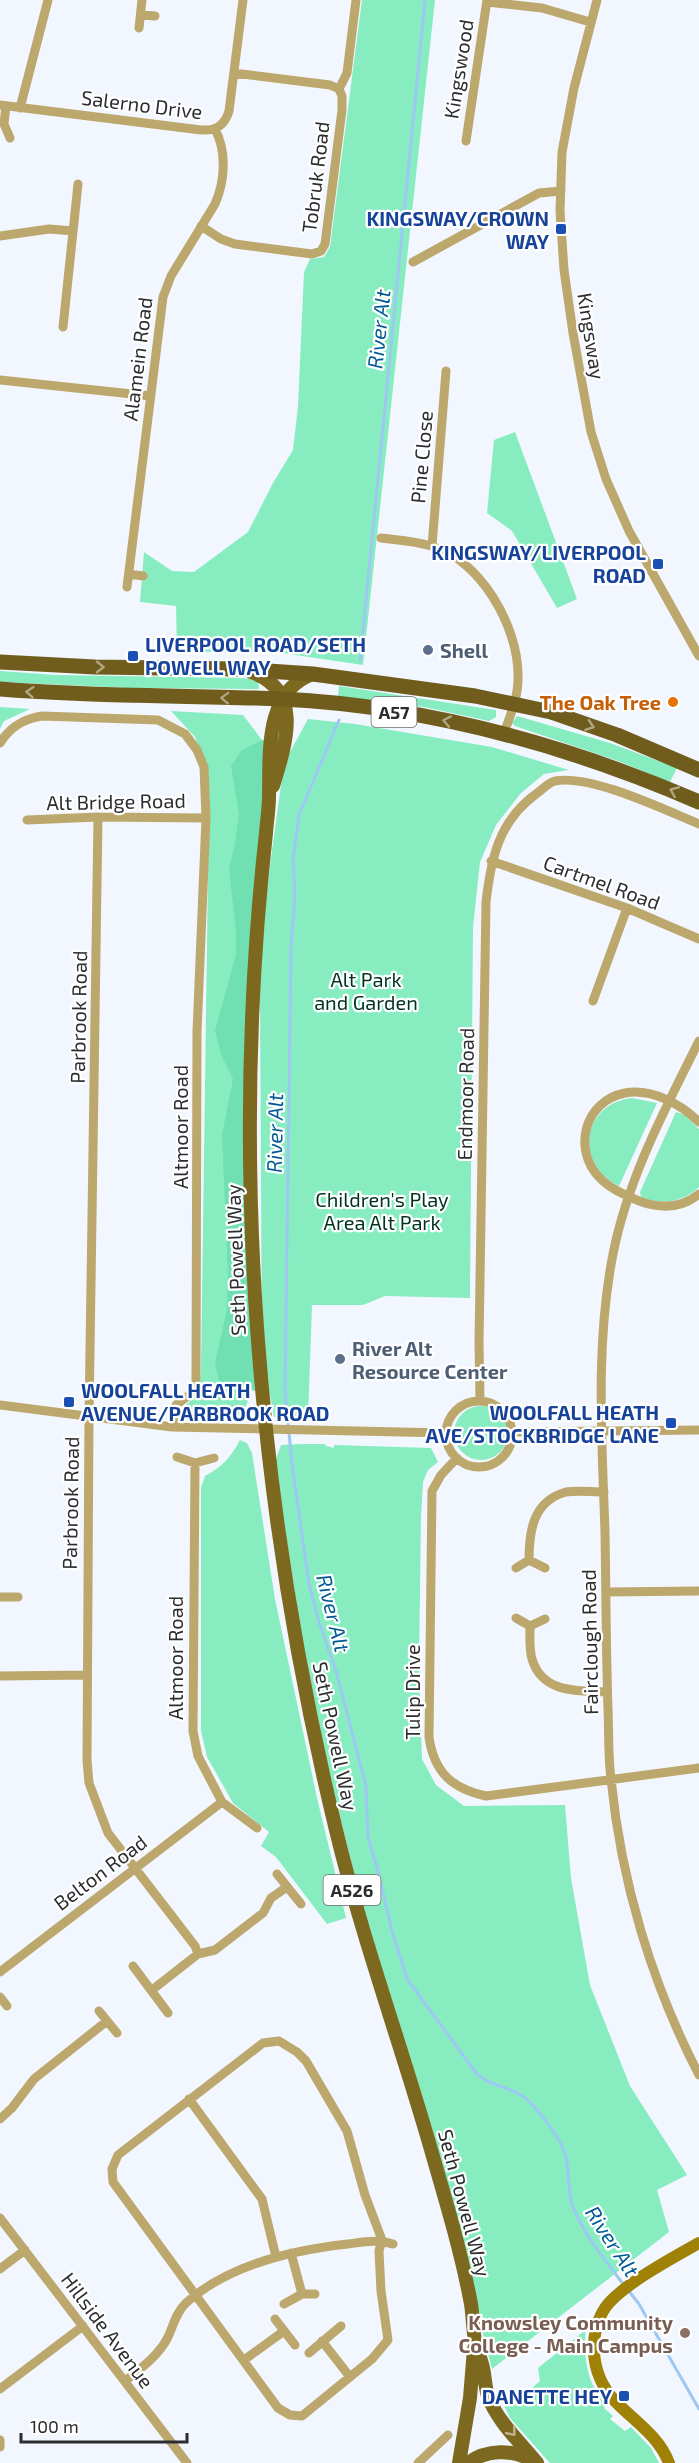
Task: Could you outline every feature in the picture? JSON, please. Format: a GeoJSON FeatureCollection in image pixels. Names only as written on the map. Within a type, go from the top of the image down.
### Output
{"type":"FeatureCollection","features":[{"type":"Feature","properties":{"kind":"highway","name":"A57"},"geometry":{"type":"LineString","coordinates":[[0,662],[313,674],[464,694],[551,712],[617,735],[699,770]]}},
{"type":"Feature","properties":{"kind":"highway","name":"A57"},"geometry":{"type":"LineString","coordinates":[[0,689],[94,695],[283,699],[384,710],[504,733],[649,781],[699,802]]}},
{"type":"Feature","properties":{"kind":"main road"},"geometry":{"type":"LineString","coordinates":[[244,670],[265,676],[279,690],[283,699],[297,681],[313,674]]}},
{"type":"Feature","properties":{"kind":"main road","name":"Seth Powell Way"},"geometry":{"type":"LineString","coordinates":[[283,699],[286,711],[286,732],[269,800],[255,957],[250,1148],[254,1262],[266,1431],[295,1637],[337,1831],[364,1934],[441,2184],[471,2308],[475,2341],[488,2395],[503,2422],[537,2463]]}},
{"type":"Feature","properties":{"kind":"main road"},"geometry":{"type":"LineString","coordinates":[[669,2463],[658,2442],[608,2392],[596,2366],[594,2346],[599,2321],[605,2308],[633,2284],[699,2243]]}},
{"type":"Feature","properties":{"kind":"main road","name":"Seth Powell Way"},"geometry":{"type":"LineString","coordinates":[[459,2463],[470,2398],[475,2341]]}},
{"type":"Feature","properties":{"kind":"main road","name":"A526"},"geometry":{"type":"LineString","coordinates":[[468,2463],[475,2458],[497,2452],[519,2454],[537,2463]]}},
{"type":"Feature","properties":{"kind":"street"},"geometry":{"type":"LineString","coordinates":[[20,108],[48,0]]}},
{"type":"Feature","properties":{"kind":"street"},"geometry":{"type":"LineString","coordinates":[[139,28],[142,0]]}},
{"type":"Feature","properties":{"kind":"street","name":"Salerno Drive"},"geometry":{"type":"LineString","coordinates":[[3,106],[205,131],[215,129],[225,122],[228,115],[243,0]]}},
{"type":"Feature","properties":{"kind":"street"},"geometry":{"type":"LineString","coordinates":[[234,73],[330,85],[339,89],[347,73],[356,0]]}},
{"type":"Feature","properties":{"kind":"street","name":"Kingsway"},"geometry":{"type":"LineString","coordinates":[[597,0],[574,88],[562,152],[564,270],[581,385],[591,432],[606,479],[629,531],[699,656]]}},
{"type":"Feature","properties":{"kind":"street","name":"Kingswood"},"geometry":{"type":"LineString","coordinates":[[465,141],[487,1],[542,8],[591,22]]}},
{"type":"Feature","properties":{"kind":"street"},"geometry":{"type":"LineString","coordinates":[[141,15],[155,16]]}},
{"type":"Feature","properties":{"kind":"street","name":"Tobruk Road"},"geometry":{"type":"LineString","coordinates":[[201,226],[221,239],[235,244],[312,254],[321,251],[325,244],[342,110],[342,96],[339,89]]}},
{"type":"Feature","properties":{"kind":"street"},"geometry":{"type":"LineString","coordinates":[[3,106],[4,124],[10,138]]}},
{"type":"Feature","properties":{"kind":"street","name":"Alamein Road"},"geometry":{"type":"LineString","coordinates":[[127,587],[164,292],[171,276],[215,204],[224,153],[215,129]]}},
{"type":"Feature","properties":{"kind":"street"},"geometry":{"type":"LineString","coordinates":[[63,327],[78,184]]}},
{"type":"Feature","properties":{"kind":"street"},"geometry":{"type":"LineString","coordinates":[[413,262],[539,193],[561,191]]}},
{"type":"Feature","properties":{"kind":"street"},"geometry":{"type":"LineString","coordinates":[[0,236],[49,229],[73,231]]}},
{"type":"Feature","properties":{"kind":"street","name":"Pine Close"},"geometry":{"type":"LineString","coordinates":[[432,546],[446,371]]}},
{"type":"Feature","properties":{"kind":"street"},"geometry":{"type":"LineString","coordinates":[[0,380],[151,396]]}},
{"type":"Feature","properties":{"kind":"street"},"geometry":{"type":"LineString","coordinates":[[381,538],[432,546],[452,555],[480,580],[505,617],[513,637],[518,676],[514,704],[504,733]]}},
{"type":"Feature","properties":{"kind":"street"},"geometry":{"type":"LineString","coordinates":[[129,574],[143,576]]}},
{"type":"Feature","properties":{"kind":"street","name":"Altmoor Road"},"geometry":{"type":"LineString","coordinates":[[0,743],[13,727],[30,718],[42,716],[147,718],[168,723],[184,734],[201,758],[205,778],[206,818],[197,1032],[196,1383],[192,1393],[176,1405],[172,1427]]}},
{"type":"Feature","properties":{"kind":"street","name":"Endmoor Road"},"geometry":{"type":"LineString","coordinates":[[480,1400],[478,1343],[486,902],[491,861],[504,829],[524,803],[554,781],[595,784],[699,824]]}},
{"type":"Feature","properties":{"kind":"street","name":"Alt Bridge Road"},"geometry":{"type":"LineString","coordinates":[[27,820],[98,817],[206,818]]}},
{"type":"Feature","properties":{"kind":"street","name":"Parbrook Road"},"geometry":{"type":"LineString","coordinates":[[98,817],[89,1417],[87,1675],[89,1783],[108,1833],[195,1946],[198,1954]]}},
{"type":"Feature","properties":{"kind":"street","name":"Cartmel Road"},"geometry":{"type":"LineString","coordinates":[[491,861],[627,908],[699,939]]}},
{"type":"Feature","properties":{"kind":"street"},"geometry":{"type":"LineString","coordinates":[[593,1001],[627,908]]}},
{"type":"Feature","properties":{"kind":"street","name":"Fairclough Road"},"geometry":{"type":"LineString","coordinates":[[699,1041],[669,1101],[628,1196],[613,1253],[603,1346],[610,1779],[624,1867],[647,1951],[665,2004],[699,2075]]}},
{"type":"Feature","properties":{"kind":"street"},"geometry":{"type":"LineString","coordinates":[[699,1122],[669,1101],[644,1093],[623,1093],[605,1101],[596,1109],[586,1127],[584,1148],[593,1170],[609,1186],[628,1196],[653,1206],[666,1207],[691,1200],[699,1194]]}},
{"type":"Feature","properties":{"kind":"street"},"geometry":{"type":"LineString","coordinates":[[480,1400],[499,1407],[511,1423],[513,1432],[506,1454],[497,1462],[476,1467],[457,1458],[450,1450],[446,1433],[453,1414],[460,1406],[480,1400]]}},
{"type":"Feature","properties":{"kind":"street"},"geometry":{"type":"LineString","coordinates":[[0,1405],[172,1427],[266,1431],[446,1433]]}},
{"type":"Feature","properties":{"kind":"street"},"geometry":{"type":"LineString","coordinates":[[513,1432],[699,1430]]}},
{"type":"Feature","properties":{"kind":"street"},"geometry":{"type":"LineString","coordinates":[[177,1457],[195,1463],[214,1458]]}},
{"type":"Feature","properties":{"kind":"street","name":"Tulip Drive"},"geometry":{"type":"LineString","coordinates":[[457,1458],[441,1475],[432,1491],[429,1737],[430,1749],[442,1775],[465,1791],[486,1796],[699,1768]]}},
{"type":"Feature","properties":{"kind":"street","name":"Altmoor Road"},"geometry":{"type":"LineString","coordinates":[[195,1463],[193,1731],[198,1756],[222,1802],[257,1828]]}},
{"type":"Feature","properties":{"kind":"street"},"geometry":{"type":"LineString","coordinates":[[529,1560],[529,1533],[541,1509],[566,1492],[604,1492]]}},
{"type":"Feature","properties":{"kind":"street"},"geometry":{"type":"LineString","coordinates":[[529,1560],[545,1568]]}},
{"type":"Feature","properties":{"kind":"street"},"geometry":{"type":"LineString","coordinates":[[516,1569],[529,1560]]}},
{"type":"Feature","properties":{"kind":"street"},"geometry":{"type":"LineString","coordinates":[[606,1592],[699,1591]]}},
{"type":"Feature","properties":{"kind":"street"},"geometry":{"type":"LineString","coordinates":[[0,1597],[18,1597]]}},
{"type":"Feature","properties":{"kind":"street"},"geometry":{"type":"LineString","coordinates":[[516,1618],[530,1626]]}},
{"type":"Feature","properties":{"kind":"street"},"geometry":{"type":"LineString","coordinates":[[530,1626],[546,1619]]}},
{"type":"Feature","properties":{"kind":"street"},"geometry":{"type":"LineString","coordinates":[[530,1626],[531,1658],[539,1675],[550,1684],[567,1690],[607,1692]]}},
{"type":"Feature","properties":{"kind":"street"},"geometry":{"type":"LineString","coordinates":[[0,1676],[87,1675]]}},
{"type":"Feature","properties":{"kind":"street","name":"Belton Road"},"geometry":{"type":"LineString","coordinates":[[0,1972],[222,1802]]}},
{"type":"Feature","properties":{"kind":"street"},"geometry":{"type":"LineString","coordinates":[[277,1874],[301,1904]]}},
{"type":"Feature","properties":{"kind":"street"},"geometry":{"type":"LineString","coordinates":[[152,1990],[198,1954],[215,1950],[262,1913],[271,1898],[287,1887]]}},
{"type":"Feature","properties":{"kind":"street"},"geometry":{"type":"LineString","coordinates":[[133,1966],[168,2013]]}},
{"type":"Feature","properties":{"kind":"street"},"geometry":{"type":"LineString","coordinates":[[0,1997],[7,2006]]}},
{"type":"Feature","properties":{"kind":"street"},"geometry":{"type":"LineString","coordinates":[[99,2011],[117,2033]]}},
{"type":"Feature","properties":{"kind":"street"},"geometry":{"type":"LineString","coordinates":[[0,2119],[12,2108],[34,2079],[107,2021]]}},
{"type":"Feature","properties":{"kind":"street"},"geometry":{"type":"LineString","coordinates":[[279,2041],[297,2052],[306,2061],[346,2130],[382,2240],[379,2251],[381,2291],[388,2340],[372,2359],[302,2416],[290,2415],[278,2408],[113,2182],[112,2169],[118,2155],[189,2099],[263,2043],[279,2041]]}},
{"type":"Feature","properties":{"kind":"street"},"geometry":{"type":"LineString","coordinates":[[189,2099],[262,2199],[276,2257]]}},
{"type":"Feature","properties":{"kind":"street","name":"Hillside Avenue"},"geometry":{"type":"LineString","coordinates":[[0,2218],[187,2463]]}},
{"type":"Feature","properties":{"kind":"street"},"geometry":{"type":"LineString","coordinates":[[125,2381],[153,2358],[185,2304],[242,2268],[291,2253],[382,2240],[393,2244]]}},
{"type":"Feature","properties":{"kind":"street"},"geometry":{"type":"LineString","coordinates":[[0,2269],[25,2250]]}},
{"type":"Feature","properties":{"kind":"street"},"geometry":{"type":"LineString","coordinates":[[291,2253],[302,2294]]}},
{"type":"Feature","properties":{"kind":"street"},"geometry":{"type":"LineString","coordinates":[[284,2304],[302,2294],[315,2294]]}},
{"type":"Feature","properties":{"kind":"street"},"geometry":{"type":"LineString","coordinates":[[275,2319],[295,2345]]}},
{"type":"Feature","properties":{"kind":"street"},"geometry":{"type":"LineString","coordinates":[[0,2389],[83,2326]]}},
{"type":"Feature","properties":{"kind":"street"},"geometry":{"type":"LineString","coordinates":[[309,2353],[341,2326]]}},
{"type":"Feature","properties":{"kind":"street"},"geometry":{"type":"LineString","coordinates":[[244,2360],[284,2331]]}},
{"type":"Feature","properties":{"kind":"street"},"geometry":{"type":"LineString","coordinates":[[322,2341],[350,2377]]}},
{"type":"Feature","properties":{"kind":"street"},"geometry":{"type":"LineString","coordinates":[[418,2463],[448,2435]]}},
{"type":"Feature","properties":{"kind":"street"},"geometry":{"type":"LineString","coordinates":[[0,2440],[0,2447]]}},
{"type":"Feature","properties":{"kind":"green space"},"geometry":{"type":"Polygon","coordinates":[[[362,0],[435,0],[363,665],[275,652],[177,652],[176,606],[140,602],[144,552],[172,571],[194,572],[248,532],[293,450],[298,406],[304,272],[310,259],[324,257],[330,247],[362,0]]]}},
{"type":"Feature","properties":{"kind":"green space"},"geometry":{"type":"Polygon","coordinates":[[[515,432],[577,599],[557,608],[512,531],[487,513],[494,440],[515,432]]]}},
{"type":"Feature","properties":{"kind":"green space"},"geometry":{"type":"Polygon","coordinates":[[[0,671],[56,675],[244,678],[258,681],[259,689],[129,688],[0,682],[0,671]]]}},
{"type":"Feature","properties":{"kind":"green space"},"geometry":{"type":"Polygon","coordinates":[[[339,686],[496,710],[496,717],[489,721],[424,707],[328,697],[328,695],[338,696],[339,686]]]}},
{"type":"Feature","properties":{"kind":"green space"},"geometry":{"type":"Polygon","coordinates":[[[0,707],[30,709],[4,721],[0,729],[0,707]]]}},
{"type":"Feature","properties":{"kind":"green space"},"geometry":{"type":"Polygon","coordinates":[[[171,711],[243,715],[262,740],[243,934],[244,1235],[250,1391],[247,1404],[241,1413],[225,1421],[182,1416],[179,1411],[199,1393],[201,1370],[209,802],[207,768],[195,737],[171,711]]]}},
{"type":"Feature","properties":{"kind":"green space"},"geometry":{"type":"Polygon","coordinates":[[[517,716],[610,743],[677,768],[670,782],[618,761],[515,726],[512,723],[517,716]]]}},
{"type":"Feature","properties":{"kind":"green space","name":"Alt Park and Garden"},"geometry":{"type":"Polygon","coordinates":[[[308,719],[355,724],[492,747],[569,770],[544,774],[521,793],[496,825],[480,862],[473,927],[470,1298],[385,1296],[363,1305],[312,1305],[308,1418],[274,1417],[262,1351],[260,1003],[261,931],[284,763],[308,719]]]}},
{"type":"Feature","properties":{"kind":"green space"},"geometry":{"type":"Polygon","coordinates":[[[262,740],[269,741],[251,1045],[262,1393],[219,1381],[215,1363],[227,1310],[228,1274],[222,1135],[233,1079],[222,1057],[215,1031],[236,954],[236,930],[229,869],[239,814],[231,766],[242,750],[262,740]]]}},
{"type":"Feature","properties":{"kind":"green space"},"geometry":{"type":"Polygon","coordinates":[[[632,1098],[657,1103],[619,1186],[605,1176],[595,1164],[590,1150],[590,1136],[594,1123],[602,1111],[615,1103],[632,1098]]]}},
{"type":"Feature","properties":{"kind":"green space"},"geometry":{"type":"Polygon","coordinates":[[[676,1112],[685,1115],[699,1129],[699,1187],[686,1196],[672,1201],[649,1200],[641,1197],[640,1192],[676,1112]]]}},
{"type":"Feature","properties":{"kind":"green space"},"geometry":{"type":"Polygon","coordinates":[[[481,1406],[491,1408],[500,1414],[506,1423],[508,1433],[506,1443],[500,1452],[491,1458],[481,1460],[471,1458],[462,1452],[456,1443],[454,1433],[456,1423],[462,1414],[471,1408],[481,1406]]]}},
{"type":"Feature","properties":{"kind":"green space"},"geometry":{"type":"Polygon","coordinates":[[[240,1440],[247,1443],[252,1453],[275,1599],[317,1798],[346,1918],[327,1924],[276,1857],[261,1846],[269,1832],[233,1803],[207,1757],[201,1731],[201,1488],[205,1476],[225,1461],[240,1440]]]}},
{"type":"Feature","properties":{"kind":"green space"},"geometry":{"type":"Polygon","coordinates":[[[325,1444],[334,1448],[334,1445],[431,1448],[438,1462],[428,1470],[423,1482],[421,1516],[419,1667],[422,1759],[436,1785],[464,1806],[565,1805],[571,1878],[590,1985],[630,2086],[687,2175],[657,2190],[669,2232],[492,2369],[433,2140],[369,1933],[312,1705],[275,1462],[281,1445],[325,1444]]]}},
{"type":"Feature","properties":{"kind":"green space"},"geometry":{"type":"Polygon","coordinates":[[[586,2328],[587,2369],[594,2387],[606,2405],[604,2408],[613,2416],[610,2419],[625,2431],[631,2427],[651,2448],[659,2463],[550,2463],[510,2418],[502,2401],[516,2389],[523,2396],[540,2381],[538,2368],[586,2328]]]}},
{"type":"Feature","properties":{"kind":"waterway","name":"River Alt"},"geometry":{"type":"LineString","coordinates":[[360,661],[425,0]]}},
{"type":"Feature","properties":{"kind":"waterway","name":"River Alt"},"geometry":{"type":"LineString","coordinates":[[339,720],[299,815],[293,860],[295,895],[291,948],[285,1391],[292,1464],[309,1584],[336,1671],[366,1786],[368,1837],[407,1979],[477,2074],[489,2082],[523,2096],[550,2126],[565,2154],[570,2198],[576,2214],[595,2246],[624,2285]]}},
{"type":"Feature","properties":{"kind":"waterway","name":"River Alt"},"geometry":{"type":"LineString","coordinates":[[628,2290],[639,2304],[699,2409]]}},
{"type":"Feature","properties":{"kind":"place","name":"KINGSWAY/CROWN WAY"},"geometry":{"type":"Point","coordinates":[561,229]}},
{"type":"Feature","properties":{"kind":"place","name":"KINGSWAY/LIVERPOOL ROAD"},"geometry":{"type":"Point","coordinates":[658,564]}},
{"type":"Feature","properties":{"kind":"place","name":"Shell"},"geometry":{"type":"Point","coordinates":[428,650]}},
{"type":"Feature","properties":{"kind":"place","name":"LIVERPOOL ROAD/SETH POWELL WAY"},"geometry":{"type":"Point","coordinates":[133,656]}},
{"type":"Feature","properties":{"kind":"place","name":"The Oak Tree"},"geometry":{"type":"Point","coordinates":[673,702]}},
{"type":"Feature","properties":{"kind":"place","name":"River Alt Resource Center"},"geometry":{"type":"Point","coordinates":[340,1359]}},
{"type":"Feature","properties":{"kind":"place","name":"WOOLFALL HEATH AVENUE/PARBROOK ROAD"},"geometry":{"type":"Point","coordinates":[69,1402]}},
{"type":"Feature","properties":{"kind":"place","name":"WOOLFALL HEATH AVE/STOCKBRIDGE LANE"},"geometry":{"type":"Point","coordinates":[671,1423]}},
{"type":"Feature","properties":{"kind":"place","name":"Knowsley Community College - Main Campus"},"geometry":{"type":"Point","coordinates":[685,2333]}},
{"type":"Feature","properties":{"kind":"place","name":"DANETTE HEY"},"geometry":{"type":"Point","coordinates":[624,2396]}},
{"type":"Feature","properties":{"kind":"park label","name":"Children's Play Area Alt Park"},"geometry":{"type":"Point","coordinates":[382,1210]}}]}
